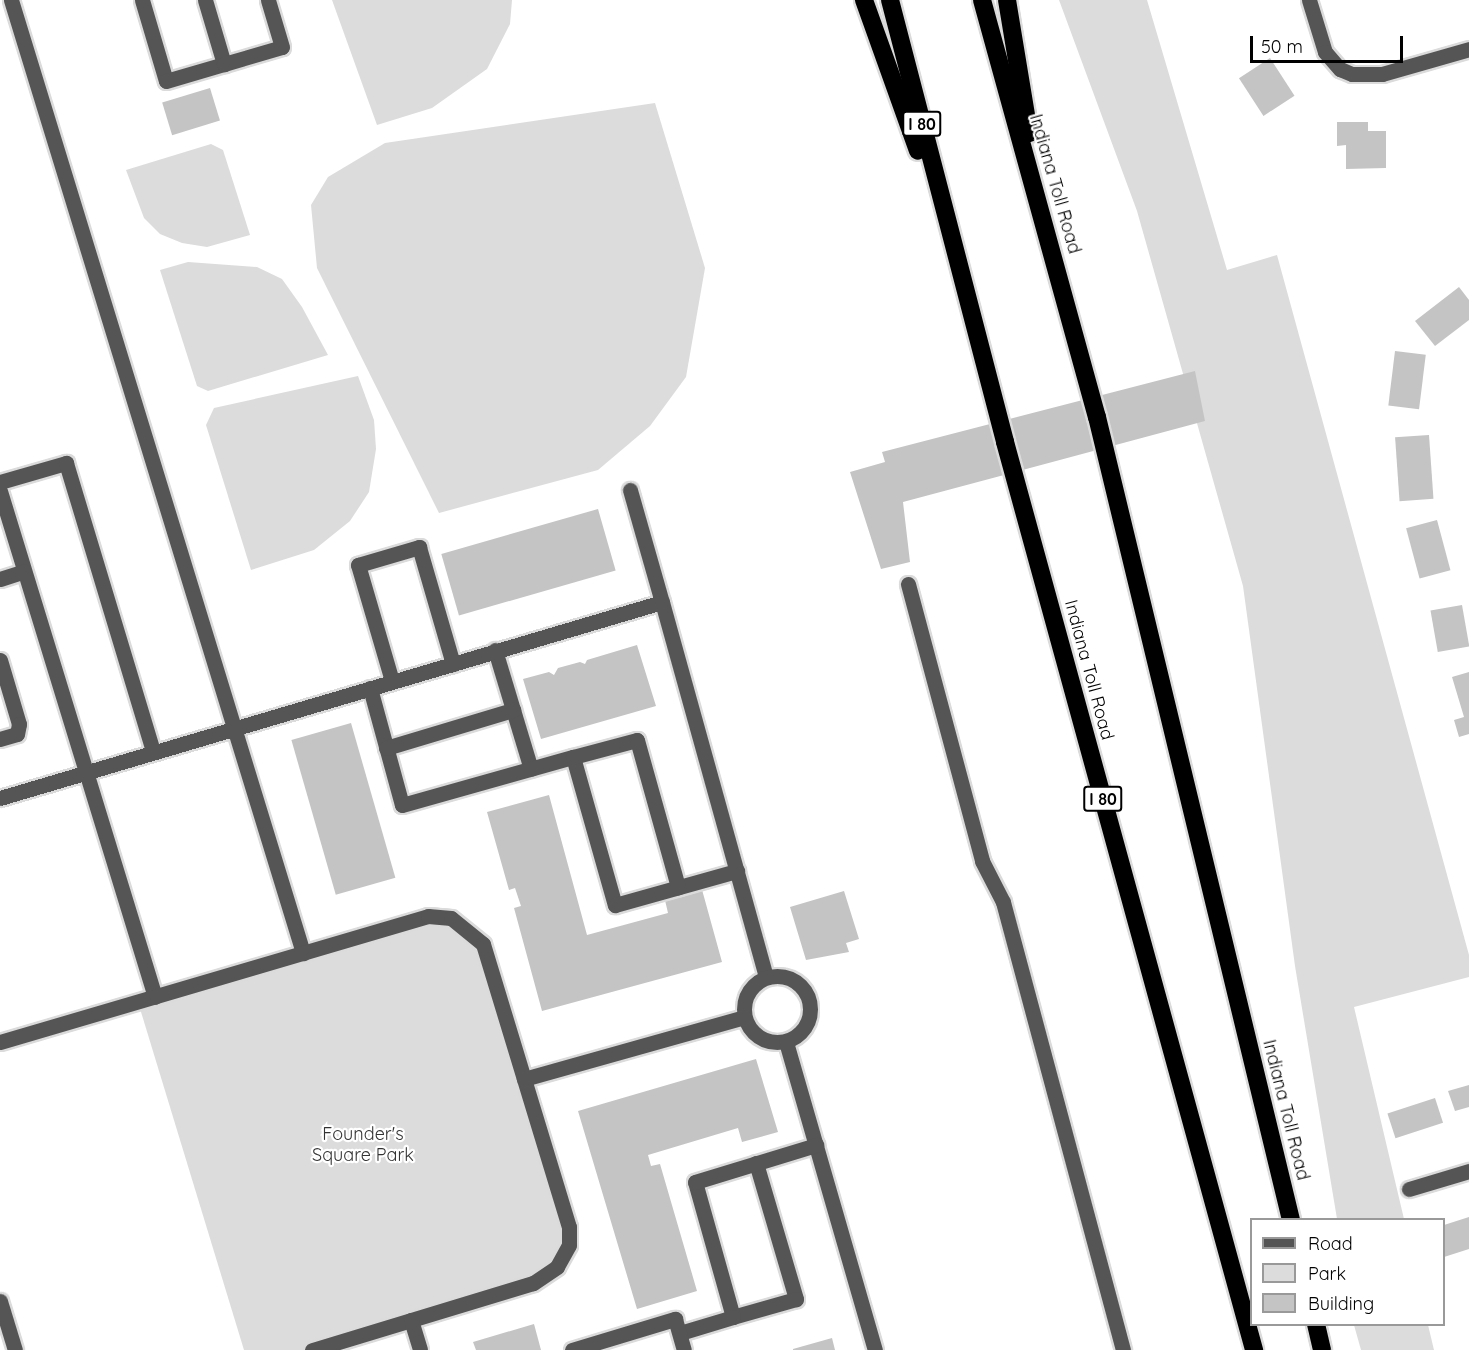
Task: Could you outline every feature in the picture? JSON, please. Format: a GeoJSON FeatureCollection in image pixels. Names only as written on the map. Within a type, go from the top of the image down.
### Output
{"type":"FeatureCollection","features":[{"type":"Feature","properties":{"kind":"highway"},"geometry":{"type":"LineString","coordinates":[[864,0],[954,248]]}},
{"type":"Feature","properties":{"kind":"highway","name":"Indiana Toll Road"},"geometry":{"type":"LineString","coordinates":[[890,0],[954,248],[1254,1350]]}},
{"type":"Feature","properties":{"kind":"highway","name":"Indiana Toll Road"},"geometry":{"type":"LineString","coordinates":[[982,0],[1097,417],[1291,1218]]}},
{"type":"Feature","properties":{"kind":"highway"},"geometry":{"type":"LineString","coordinates":[[1007,0],[1044,220]]}},
{"type":"Feature","properties":{"kind":"highway"},"geometry":{"type":"LineString","coordinates":[[1316,1326],[1322,1350]]}},
{"type":"Feature","properties":{"kind":"street"},"geometry":{"type":"LineString","coordinates":[[11,0],[303,953]]}},
{"type":"Feature","properties":{"kind":"street"},"geometry":{"type":"LineString","coordinates":[[142,0],[166,81],[282,47],[268,0]]}},
{"type":"Feature","properties":{"kind":"street"},"geometry":{"type":"LineString","coordinates":[[205,0],[224,64]]}},
{"type":"Feature","properties":{"kind":"street"},"geometry":{"type":"LineString","coordinates":[[1308,0],[1322,46],[1346,72],[1376,75],[1469,49]]}},
{"type":"Feature","properties":{"kind":"street"},"geometry":{"type":"LineString","coordinates":[[0,482],[66,463],[153,752]]}},
{"type":"Feature","properties":{"kind":"street"},"geometry":{"type":"LineString","coordinates":[[630,490],[766,977]]}},
{"type":"Feature","properties":{"kind":"street"},"geometry":{"type":"LineString","coordinates":[[0,491],[155,997]]}},
{"type":"Feature","properties":{"kind":"street"},"geometry":{"type":"LineString","coordinates":[[392,681],[358,565],[419,547],[453,663]]}},
{"type":"Feature","properties":{"kind":"street"},"geometry":{"type":"LineString","coordinates":[[0,579],[24,571]]}},
{"type":"Feature","properties":{"kind":"street"},"geometry":{"type":"LineString","coordinates":[[908,584],[981,861],[1003,902],[1123,1350]]}},
{"type":"Feature","properties":{"kind":"street"},"geometry":{"type":"LineString","coordinates":[[0,798],[662,602]]}},
{"type":"Feature","properties":{"kind":"street"},"geometry":{"type":"LineString","coordinates":[[495,650],[531,770]]}},
{"type":"Feature","properties":{"kind":"street"},"geometry":{"type":"LineString","coordinates":[[0,660],[19,724],[17,734],[0,739]]}},
{"type":"Feature","properties":{"kind":"street"},"geometry":{"type":"LineString","coordinates":[[370,688],[402,805],[637,740],[678,887]]}},
{"type":"Feature","properties":{"kind":"street"},"geometry":{"type":"LineString","coordinates":[[387,748],[513,710]]}},
{"type":"Feature","properties":{"kind":"street"},"geometry":{"type":"LineString","coordinates":[[573,758],[615,905],[737,871]]}},
{"type":"Feature","properties":{"kind":"street"},"geometry":{"type":"LineString","coordinates":[[0,1042],[428,916],[451,918],[483,944],[569,1227],[569,1245],[557,1267],[533,1283],[312,1350]]}},
{"type":"Feature","properties":{"kind":"street"},"geometry":{"type":"LineString","coordinates":[[777,976],[797,982],[809,999],[810,1010],[804,1030],[786,1042],[765,1041],[756,1035],[744,1017],[745,998],[766,977],[777,976]]}},
{"type":"Feature","properties":{"kind":"street"},"geometry":{"type":"LineString","coordinates":[[524,1079],[744,1017]]}},
{"type":"Feature","properties":{"kind":"street"},"geometry":{"type":"LineString","coordinates":[[786,1042],[875,1350]]}},
{"type":"Feature","properties":{"kind":"street"},"geometry":{"type":"LineString","coordinates":[[732,1317],[695,1182],[816,1145]]}},
{"type":"Feature","properties":{"kind":"street"},"geometry":{"type":"LineString","coordinates":[[680,1333],[796,1299],[756,1163]]}},
{"type":"Feature","properties":{"kind":"street"},"geometry":{"type":"LineString","coordinates":[[1409,1189],[1469,1171]]}},
{"type":"Feature","properties":{"kind":"street"},"geometry":{"type":"LineString","coordinates":[[0,1304],[15,1350]]}},
{"type":"Feature","properties":{"kind":"street"},"geometry":{"type":"LineString","coordinates":[[572,1350],[675,1319],[684,1350]]}},
{"type":"Feature","properties":{"kind":"street"},"geometry":{"type":"LineString","coordinates":[[411,1320],[420,1350]]}},
{"type":"Feature","properties":{"kind":"green space"},"geometry":{"type":"Polygon","coordinates":[[[332,0],[512,0],[510,24],[487,69],[432,108],[377,125],[332,0]]]}},
{"type":"Feature","properties":{"kind":"green space"},"geometry":{"type":"Polygon","coordinates":[[[1059,0],[1147,0],[1227,270],[1277,255],[1469,955],[1469,977],[1354,1007],[1404,1218],[1337,1218],[1295,966],[1243,586],[1137,211],[1059,0]]]}},
{"type":"Feature","properties":{"kind":"green space"},"geometry":{"type":"Polygon","coordinates":[[[655,103],[705,268],[686,377],[650,426],[598,470],[439,513],[317,268],[311,205],[328,177],[385,143],[655,103]]]}},
{"type":"Feature","properties":{"kind":"green space"},"geometry":{"type":"Polygon","coordinates":[[[211,144],[223,150],[250,235],[207,247],[182,243],[160,234],[144,218],[126,170],[211,144]]]}},
{"type":"Feature","properties":{"kind":"green space"},"geometry":{"type":"Polygon","coordinates":[[[188,262],[257,267],[282,279],[302,307],[328,355],[208,391],[197,386],[160,270],[188,262]]]}},
{"type":"Feature","properties":{"kind":"green space"},"geometry":{"type":"Polygon","coordinates":[[[358,376],[374,420],[376,449],[369,492],[350,521],[314,550],[251,570],[206,425],[214,408],[358,376]]]}},
{"type":"Feature","properties":{"kind":"green space","name":"Founder's Square Park"},"geometry":{"type":"Polygon","coordinates":[[[428,916],[451,918],[483,944],[569,1245],[533,1283],[312,1350],[244,1350],[138,1002],[428,916]]]}},
{"type":"Feature","properties":{"kind":"green space"},"geometry":{"type":"Polygon","coordinates":[[[1354,1326],[1428,1326],[1434,1350],[1361,1350],[1354,1326]]]}},
{"type":"Feature","properties":{"kind":"building"},"geometry":{"type":"Polygon","coordinates":[[[1270,58],[1295,96],[1263,116],[1239,78],[1270,58]]]}},
{"type":"Feature","properties":{"kind":"building"},"geometry":{"type":"Polygon","coordinates":[[[210,88],[220,121],[172,135],[162,103],[210,88]]]}},
{"type":"Feature","properties":{"kind":"building"},"geometry":{"type":"Polygon","coordinates":[[[1337,122],[1368,122],[1368,131],[1386,131],[1386,168],[1346,169],[1346,145],[1337,146],[1337,122]]]}},
{"type":"Feature","properties":{"kind":"building"},"geometry":{"type":"Polygon","coordinates":[[[1459,287],[1469,300],[1469,320],[1435,346],[1415,321],[1459,287]]]}},
{"type":"Feature","properties":{"kind":"building"},"geometry":{"type":"Polygon","coordinates":[[[1395,351],[1426,355],[1419,409],[1388,406],[1395,351]]]}},
{"type":"Feature","properties":{"kind":"building"},"geometry":{"type":"Polygon","coordinates":[[[1195,371],[1205,421],[903,502],[910,562],[881,569],[850,472],[885,462],[882,452],[1195,371]]]}},
{"type":"Feature","properties":{"kind":"building"},"geometry":{"type":"Polygon","coordinates":[[[1429,435],[1433,499],[1400,501],[1395,437],[1429,435]]]}},
{"type":"Feature","properties":{"kind":"building"},"geometry":{"type":"Polygon","coordinates":[[[598,509],[616,571],[459,615],[441,554],[598,509]]]}},
{"type":"Feature","properties":{"kind":"building"},"geometry":{"type":"Polygon","coordinates":[[[1437,520],[1450,570],[1420,579],[1406,528],[1437,520]]]}},
{"type":"Feature","properties":{"kind":"building"},"geometry":{"type":"Polygon","coordinates":[[[1462,605],[1469,646],[1438,652],[1430,611],[1462,605]]]}},
{"type":"Feature","properties":{"kind":"building"},"geometry":{"type":"Polygon","coordinates":[[[637,645],[656,706],[541,739],[523,679],[549,672],[554,675],[558,668],[580,662],[585,664],[587,660],[637,645]]]}},
{"type":"Feature","properties":{"kind":"building"},"geometry":{"type":"Polygon","coordinates":[[[1469,672],[1469,734],[1459,737],[1454,720],[1464,717],[1452,677],[1469,672]]]}},
{"type":"Feature","properties":{"kind":"building"},"geometry":{"type":"Polygon","coordinates":[[[351,723],[395,878],[336,895],[291,740],[351,723]]]}},
{"type":"Feature","properties":{"kind":"building"},"geometry":{"type":"Polygon","coordinates":[[[549,795],[587,935],[668,913],[664,896],[701,886],[722,962],[542,1011],[514,908],[521,906],[515,888],[509,890],[487,812],[549,795]]]}},
{"type":"Feature","properties":{"kind":"building"},"geometry":{"type":"Polygon","coordinates":[[[844,891],[859,939],[846,943],[849,952],[806,960],[790,907],[844,891]]]}},
{"type":"Feature","properties":{"kind":"building"},"geometry":{"type":"Polygon","coordinates":[[[756,1059],[778,1132],[742,1142],[738,1128],[648,1155],[651,1166],[660,1164],[697,1291],[637,1309],[578,1111],[756,1059]]]}},
{"type":"Feature","properties":{"kind":"building"},"geometry":{"type":"Polygon","coordinates":[[[1469,1085],[1469,1107],[1455,1111],[1448,1091],[1469,1085]]]}},
{"type":"Feature","properties":{"kind":"building"},"geometry":{"type":"Polygon","coordinates":[[[1435,1098],[1443,1123],[1395,1138],[1387,1113],[1435,1098]]]}},
{"type":"Feature","properties":{"kind":"building"},"geometry":{"type":"Polygon","coordinates":[[[1469,1217],[1469,1249],[1445,1257],[1445,1225],[1469,1217]]]}},
{"type":"Feature","properties":{"kind":"building"},"geometry":{"type":"Polygon","coordinates":[[[534,1324],[541,1350],[476,1350],[473,1342],[534,1324]]]}},
{"type":"Feature","properties":{"kind":"building"},"geometry":{"type":"Polygon","coordinates":[[[832,1338],[835,1350],[793,1350],[793,1349],[832,1338]]]}}]}
